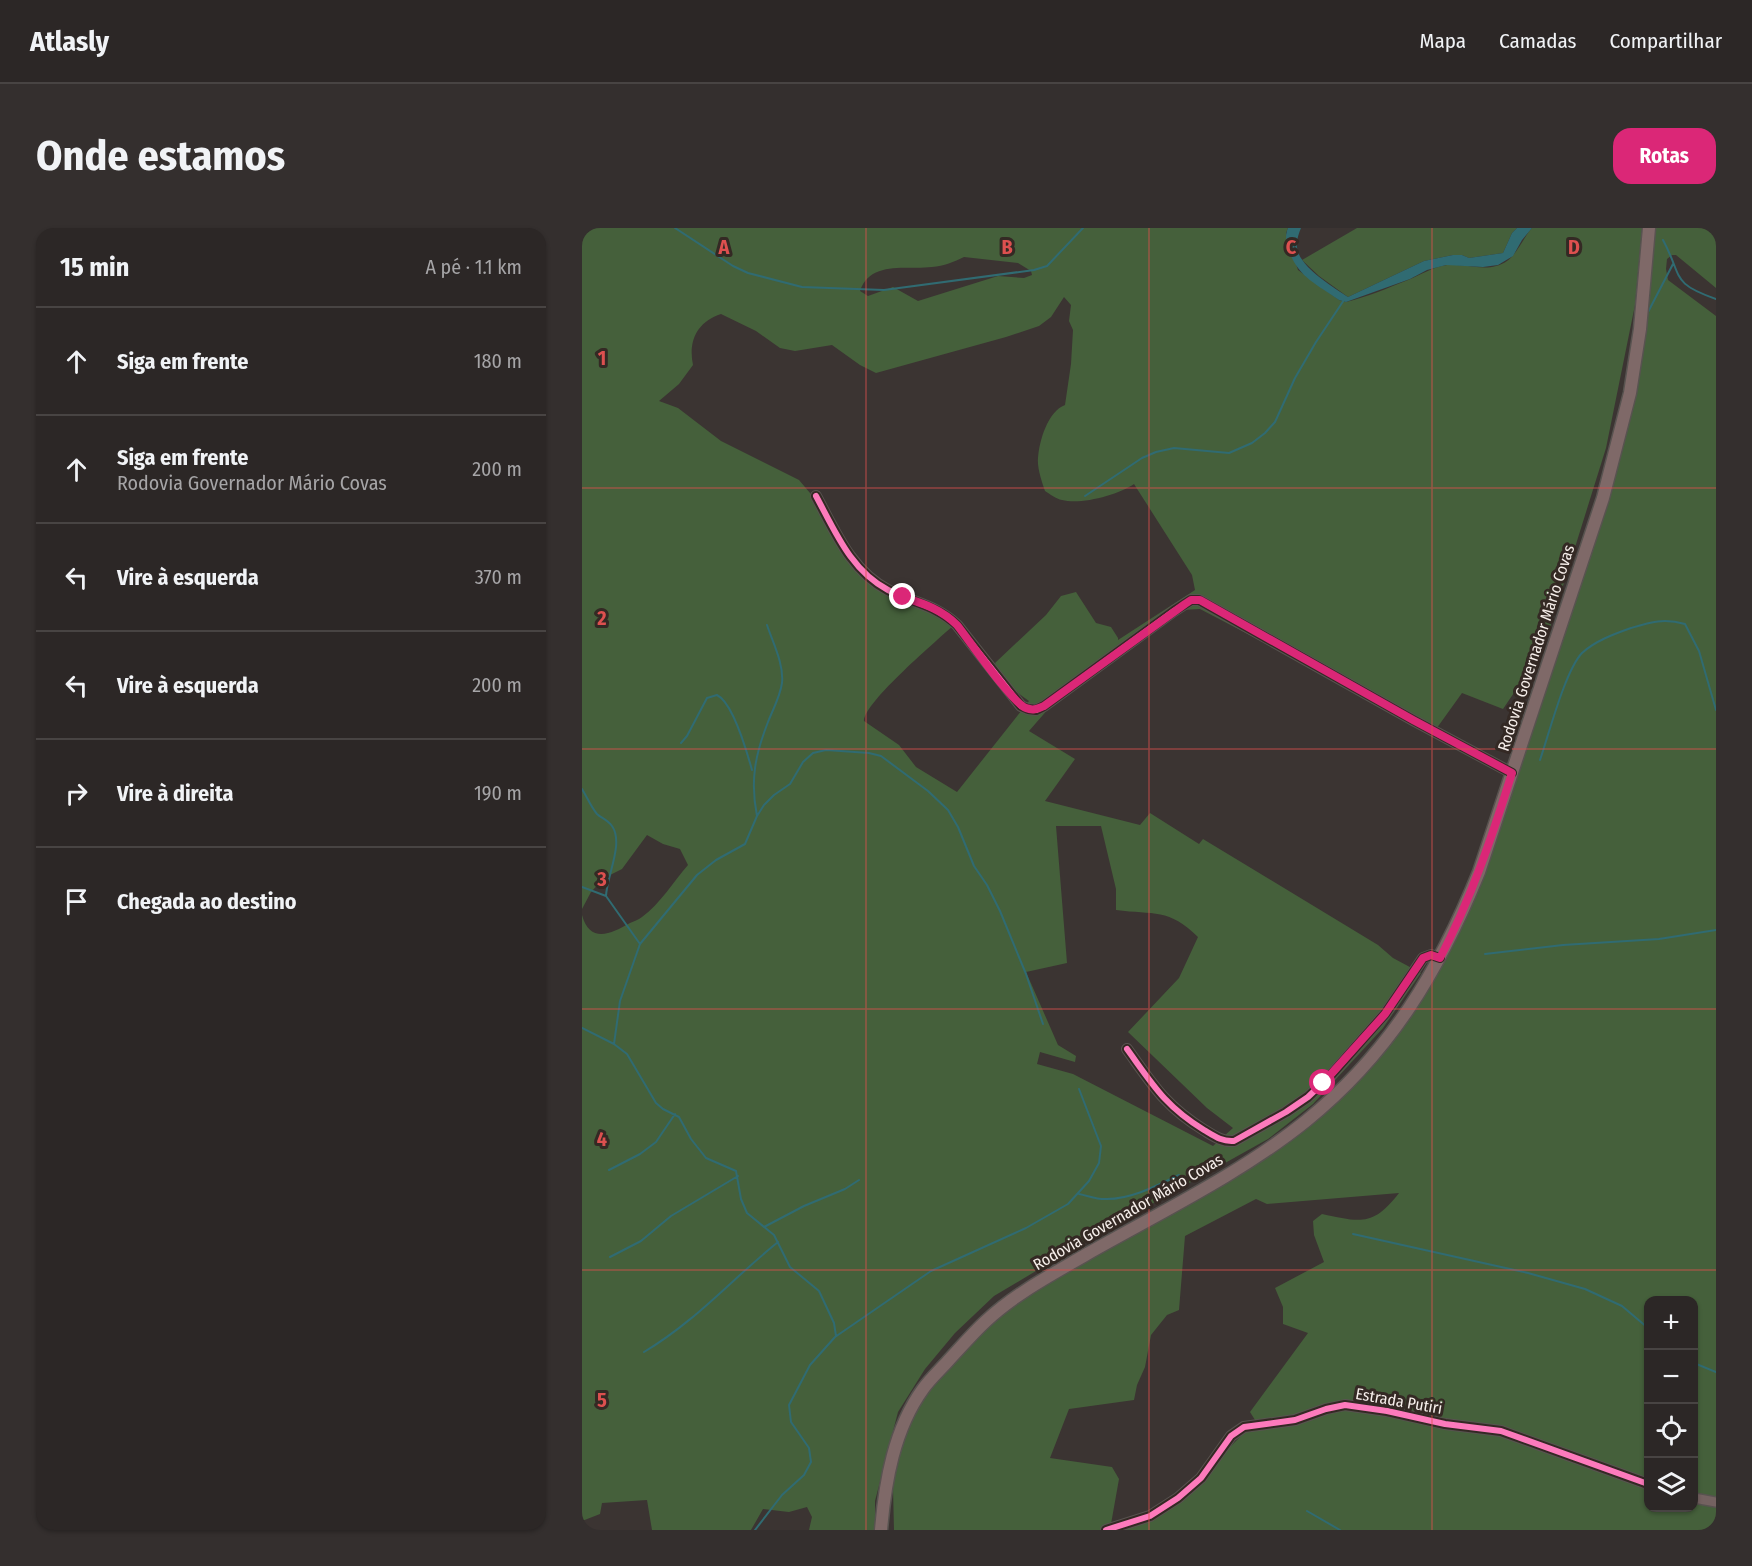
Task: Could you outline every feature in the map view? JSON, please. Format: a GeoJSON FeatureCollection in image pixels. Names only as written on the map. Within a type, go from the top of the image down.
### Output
{"type":"FeatureCollection","features":[{"type":"Feature","properties":{"kind":"main road","name":"Rodovia Governador Mário Covas"},"geometry":{"type":"LineString","coordinates":[[881,1530],[891,1460],[903,1426],[923,1390],[966,1340],[987,1320],[1032,1287],[1242,1166],[1306,1121],[1333,1098],[1406,1016],[1440,958],[1479,872],[1603,498],[1630,393],[1640,329],[1649,228]]}},
{"type":"Feature","properties":{"kind":"street"},"geometry":{"type":"LineString","coordinates":[[816,496],[844,547],[859,568],[886,590],[947,615],[1014,699],[1028,709],[1036,710],[1044,706],[1179,607],[1191,600],[1200,600],[1512,773]]}},
{"type":"Feature","properties":{"kind":"street"},"geometry":{"type":"LineString","coordinates":[[1127,1049],[1158,1094],[1170,1106],[1215,1137],[1223,1141],[1234,1141],[1308,1097],[1385,1014],[1423,958],[1431,955],[1440,958]]}},
{"type":"Feature","properties":{"kind":"street","name":"Estrada Putiri"},"geometry":{"type":"LineString","coordinates":[[1106,1530],[1150,1516],[1178,1498],[1201,1478],[1231,1436],[1244,1427],[1295,1420],[1345,1405],[1387,1411],[1445,1424],[1501,1431],[1644,1483]]}},
{"type":"Feature","properties":{"kind":"street"},"geometry":{"type":"LineString","coordinates":[[1698,1499],[1716,1502]]}},
{"type":"Feature","properties":{"kind":"green space"},"geometry":{"type":"Polygon","coordinates":[[[582,228],[1288,228],[1286,233],[1298,270],[1339,300],[1346,302],[1362,298],[1442,266],[1493,267],[1500,265],[1514,254],[1532,228],[1642,228],[1635,305],[1606,448],[1543,650],[1503,709],[1462,693],[1434,732],[1200,609],[1181,610],[1056,700],[1029,731],[1075,759],[1045,801],[1140,825],[1150,813],[1199,844],[1203,839],[1378,945],[1393,958],[1421,973],[1383,1028],[1313,1104],[1268,1139],[1098,1234],[994,1296],[955,1333],[925,1369],[898,1412],[875,1501],[875,1530],[809,1530],[812,1517],[807,1507],[789,1512],[763,1509],[751,1530],[652,1530],[647,1500],[602,1503],[600,1514],[582,1521],[582,915],[590,930],[602,934],[616,930],[649,912],[688,865],[680,849],[663,844],[647,835],[622,869],[604,878],[591,892],[582,909],[582,228]],[[964,257],[949,264],[936,266],[890,268],[872,275],[865,281],[860,291],[868,296],[893,287],[918,301],[998,276],[1024,278],[1032,275],[1031,271],[1018,263],[964,257]],[[1064,297],[1051,317],[1039,326],[1006,337],[876,373],[860,365],[832,345],[795,351],[780,348],[756,331],[721,314],[700,327],[693,340],[693,365],[679,384],[659,401],[678,408],[721,441],[799,480],[810,493],[868,583],[887,593],[897,605],[926,601],[956,623],[889,686],[867,712],[864,721],[899,745],[916,767],[957,792],[1029,701],[1010,685],[995,663],[1046,615],[1061,596],[1076,592],[1096,623],[1111,627],[1118,640],[1195,590],[1192,575],[1134,484],[1109,495],[1079,501],[1055,498],[1045,491],[1038,466],[1040,443],[1049,420],[1059,408],[1065,405],[1071,364],[1073,330],[1069,321],[1071,305],[1064,297]],[[1056,826],[1067,963],[1026,972],[1058,1045],[1076,1056],[1075,1062],[1040,1052],[1037,1064],[1073,1074],[1213,1146],[1233,1128],[1207,1108],[1128,1032],[1179,978],[1198,937],[1178,921],[1160,914],[1116,910],[1116,889],[1101,826],[1056,826]]]}},
{"type":"Feature","properties":{"kind":"green space"},"geometry":{"type":"Polygon","coordinates":[[[1357,228],[1517,228],[1512,233],[1503,253],[1469,258],[1453,255],[1424,261],[1348,297],[1319,276],[1302,260],[1357,228]]]}},
{"type":"Feature","properties":{"kind":"green space"},"geometry":{"type":"Polygon","coordinates":[[[1654,228],[1716,228],[1716,288],[1676,255],[1667,259],[1666,269],[1668,280],[1716,316],[1716,1530],[894,1530],[893,1488],[897,1462],[915,1407],[944,1367],[999,1309],[1257,1160],[1400,1030],[1465,922],[1502,824],[1604,504],[1654,228]],[[1399,1193],[1267,1204],[1256,1199],[1185,1236],[1179,1310],[1167,1315],[1151,1335],[1145,1367],[1137,1385],[1134,1400],[1069,1409],[1050,1458],[1112,1467],[1119,1479],[1111,1524],[1157,1513],[1217,1460],[1255,1420],[1250,1412],[1308,1333],[1283,1324],[1283,1307],[1275,1288],[1324,1262],[1314,1235],[1313,1221],[1322,1214],[1346,1219],[1365,1219],[1373,1217],[1390,1204],[1399,1193]]]}},
{"type":"Feature","properties":{"kind":"water"},"geometry":{"type":"Polygon","coordinates":[[[1288,228],[1301,228],[1297,245],[1303,261],[1317,275],[1348,297],[1424,261],[1453,255],[1469,258],[1503,253],[1512,233],[1517,228],[1532,228],[1513,256],[1498,265],[1483,267],[1446,265],[1427,270],[1410,279],[1346,302],[1322,289],[1301,272],[1288,247],[1286,233],[1288,228]]]}},
{"type":"Feature","properties":{"kind":"waterway"},"geometry":{"type":"LineString","coordinates":[[675,228],[733,266],[748,273],[802,287],[884,290],[1034,270],[1047,266],[1083,228]]}},
{"type":"Feature","properties":{"kind":"waterway"},"geometry":{"type":"LineString","coordinates":[[1663,240],[1676,271],[1684,283],[1716,299]]}},
{"type":"Feature","properties":{"kind":"waterway"},"geometry":{"type":"LineString","coordinates":[[1647,314],[1673,264]]}},
{"type":"Feature","properties":{"kind":"waterway"},"geometry":{"type":"LineString","coordinates":[[1085,496],[1142,458],[1156,452],[1174,448],[1229,453],[1252,443],[1275,422],[1295,378],[1344,300]]}},
{"type":"Feature","properties":{"kind":"waterway"},"geometry":{"type":"LineString","coordinates":[[1540,760],[1564,688],[1582,653],[1605,638],[1638,626],[1664,621],[1685,624],[1699,651],[1716,710]]}},
{"type":"Feature","properties":{"kind":"waterway"},"geometry":{"type":"LineString","coordinates":[[757,816],[754,791],[757,757],[782,683],[780,661],[767,625]]}},
{"type":"Feature","properties":{"kind":"waterway"},"geometry":{"type":"LineString","coordinates":[[681,743],[707,698],[717,695],[729,708],[734,718],[752,770]]}},
{"type":"Feature","properties":{"kind":"waterway"},"geometry":{"type":"LineString","coordinates":[[614,1044],[620,1001],[640,944],[697,875],[716,860],[745,844],[764,805],[790,784],[803,762],[813,753],[826,750],[881,756],[928,791],[948,810],[958,827],[974,866],[1000,911],[1026,974],[1043,1024]]}},
{"type":"Feature","properties":{"kind":"waterway"},"geometry":{"type":"LineString","coordinates":[[582,789],[595,811],[612,826],[615,833],[616,850],[606,896]]}},
{"type":"Feature","properties":{"kind":"waterway"},"geometry":{"type":"LineString","coordinates":[[582,887],[606,896],[640,944]]}},
{"type":"Feature","properties":{"kind":"waterway"},"geometry":{"type":"LineString","coordinates":[[1485,954],[1563,945],[1659,939],[1716,930]]}},
{"type":"Feature","properties":{"kind":"waterway"},"geometry":{"type":"LineString","coordinates":[[582,1028],[614,1044],[627,1054],[656,1103],[679,1117],[691,1139],[706,1158],[736,1171],[741,1199],[747,1213],[774,1235],[790,1267],[819,1291],[834,1323],[836,1336]]}},
{"type":"Feature","properties":{"kind":"waterway"},"geometry":{"type":"LineString","coordinates":[[755,1530],[782,1495],[804,1475],[811,1462],[809,1448],[791,1422],[789,1405],[810,1365],[835,1337],[931,1271],[1026,1228],[1068,1204],[1089,1181],[1099,1163],[1101,1146],[1079,1089]]}},
{"type":"Feature","properties":{"kind":"waterway"},"geometry":{"type":"LineString","coordinates":[[609,1170],[640,1154],[656,1142],[675,1114]]}},
{"type":"Feature","properties":{"kind":"waterway"},"geometry":{"type":"LineString","coordinates":[[1079,1194],[1104,1199],[1126,1197],[1179,1175]]}},
{"type":"Feature","properties":{"kind":"waterway"},"geometry":{"type":"LineString","coordinates":[[610,1257],[641,1241],[671,1216],[738,1176]]}},
{"type":"Feature","properties":{"kind":"waterway"},"geometry":{"type":"LineString","coordinates":[[764,1227],[804,1206],[845,1189],[859,1180]]}},
{"type":"Feature","properties":{"kind":"waterway"},"geometry":{"type":"LineString","coordinates":[[1353,1234],[1528,1273],[1585,1289],[1622,1306],[1644,1325]]}},
{"type":"Feature","properties":{"kind":"waterway"},"geometry":{"type":"LineString","coordinates":[[644,1352],[680,1327],[778,1242]]}},
{"type":"Feature","properties":{"kind":"waterway"},"geometry":{"type":"LineString","coordinates":[[1698,1365],[1716,1372]]}},
{"type":"Feature","properties":{"kind":"waterway"},"geometry":{"type":"LineString","coordinates":[[1307,1511],[1340,1530]]}},
{"type":"Feature","properties":{"kind":"cycle path"},"geometry":{"type":"LineString","coordinates":[[816,496],[845,549],[864,572],[888,590],[949,618],[1021,706],[1028,709],[1036,710],[1044,706],[1174,611],[1191,600],[1199,600],[1512,773]]}},
{"type":"Feature","properties":{"kind":"cycle path"},"geometry":{"type":"LineString","coordinates":[[1127,1049],[1161,1094],[1179,1112],[1215,1136],[1226,1141],[1234,1141],[1308,1097],[1331,1075],[1385,1014],[1423,958],[1431,955],[1440,958]]}},
{"type":"Feature","properties":{"kind":"cycle path"},"geometry":{"type":"LineString","coordinates":[[1106,1530],[1150,1516],[1178,1498],[1201,1478],[1231,1436],[1244,1427],[1295,1420],[1345,1405],[1387,1411],[1445,1424],[1501,1431],[1644,1483]]}},
{"type":"Feature","properties":{"kind":"route"},"geometry":{"type":"LineString","coordinates":[[903,597],[947,615],[1014,699],[1021,706],[1036,710],[1185,604],[1191,600],[1200,600],[1512,773],[1479,872],[1440,958],[1431,955],[1423,958],[1385,1014],[1323,1083]]}}]}
